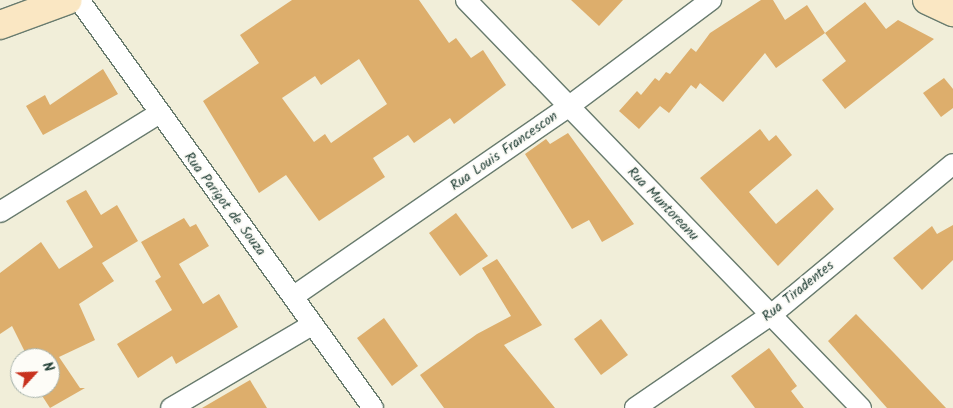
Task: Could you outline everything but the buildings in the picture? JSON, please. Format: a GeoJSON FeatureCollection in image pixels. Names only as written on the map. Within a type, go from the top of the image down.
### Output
{"type":"FeatureCollection","features":[{"type":"Feature","properties":{"kind":"main road"},"geometry":{"type":"LineString","coordinates":[[0,25],[68,0]]}},
{"type":"Feature","properties":{"kind":"main road"},"geometry":{"type":"LineString","coordinates":[[927,0],[953,12]]}},
{"type":"Feature","properties":{"kind":"street","name":"Rua Parigot de Souza"},"geometry":{"type":"LineString","coordinates":[[79,0],[158,114],[294,296],[312,325],[373,408]]}},
{"type":"Feature","properties":{"kind":"street","name":"Rua Muntoreanu"},"geometry":{"type":"LineString","coordinates":[[466,0],[861,408]]}},
{"type":"Feature","properties":{"kind":"street","name":"Rua Louis Francescon"},"geometry":{"type":"LineString","coordinates":[[294,296],[568,107],[711,0]]}},
{"type":"Feature","properties":{"kind":"street"},"geometry":{"type":"LineString","coordinates":[[0,212],[158,114]]}},
{"type":"Feature","properties":{"kind":"street","name":"Rua Tiradentes"},"geometry":{"type":"LineString","coordinates":[[635,408],[771,314],[953,164]]}},
{"type":"Feature","properties":{"kind":"street"},"geometry":{"type":"LineString","coordinates":[[171,408],[312,325]]}}]}
